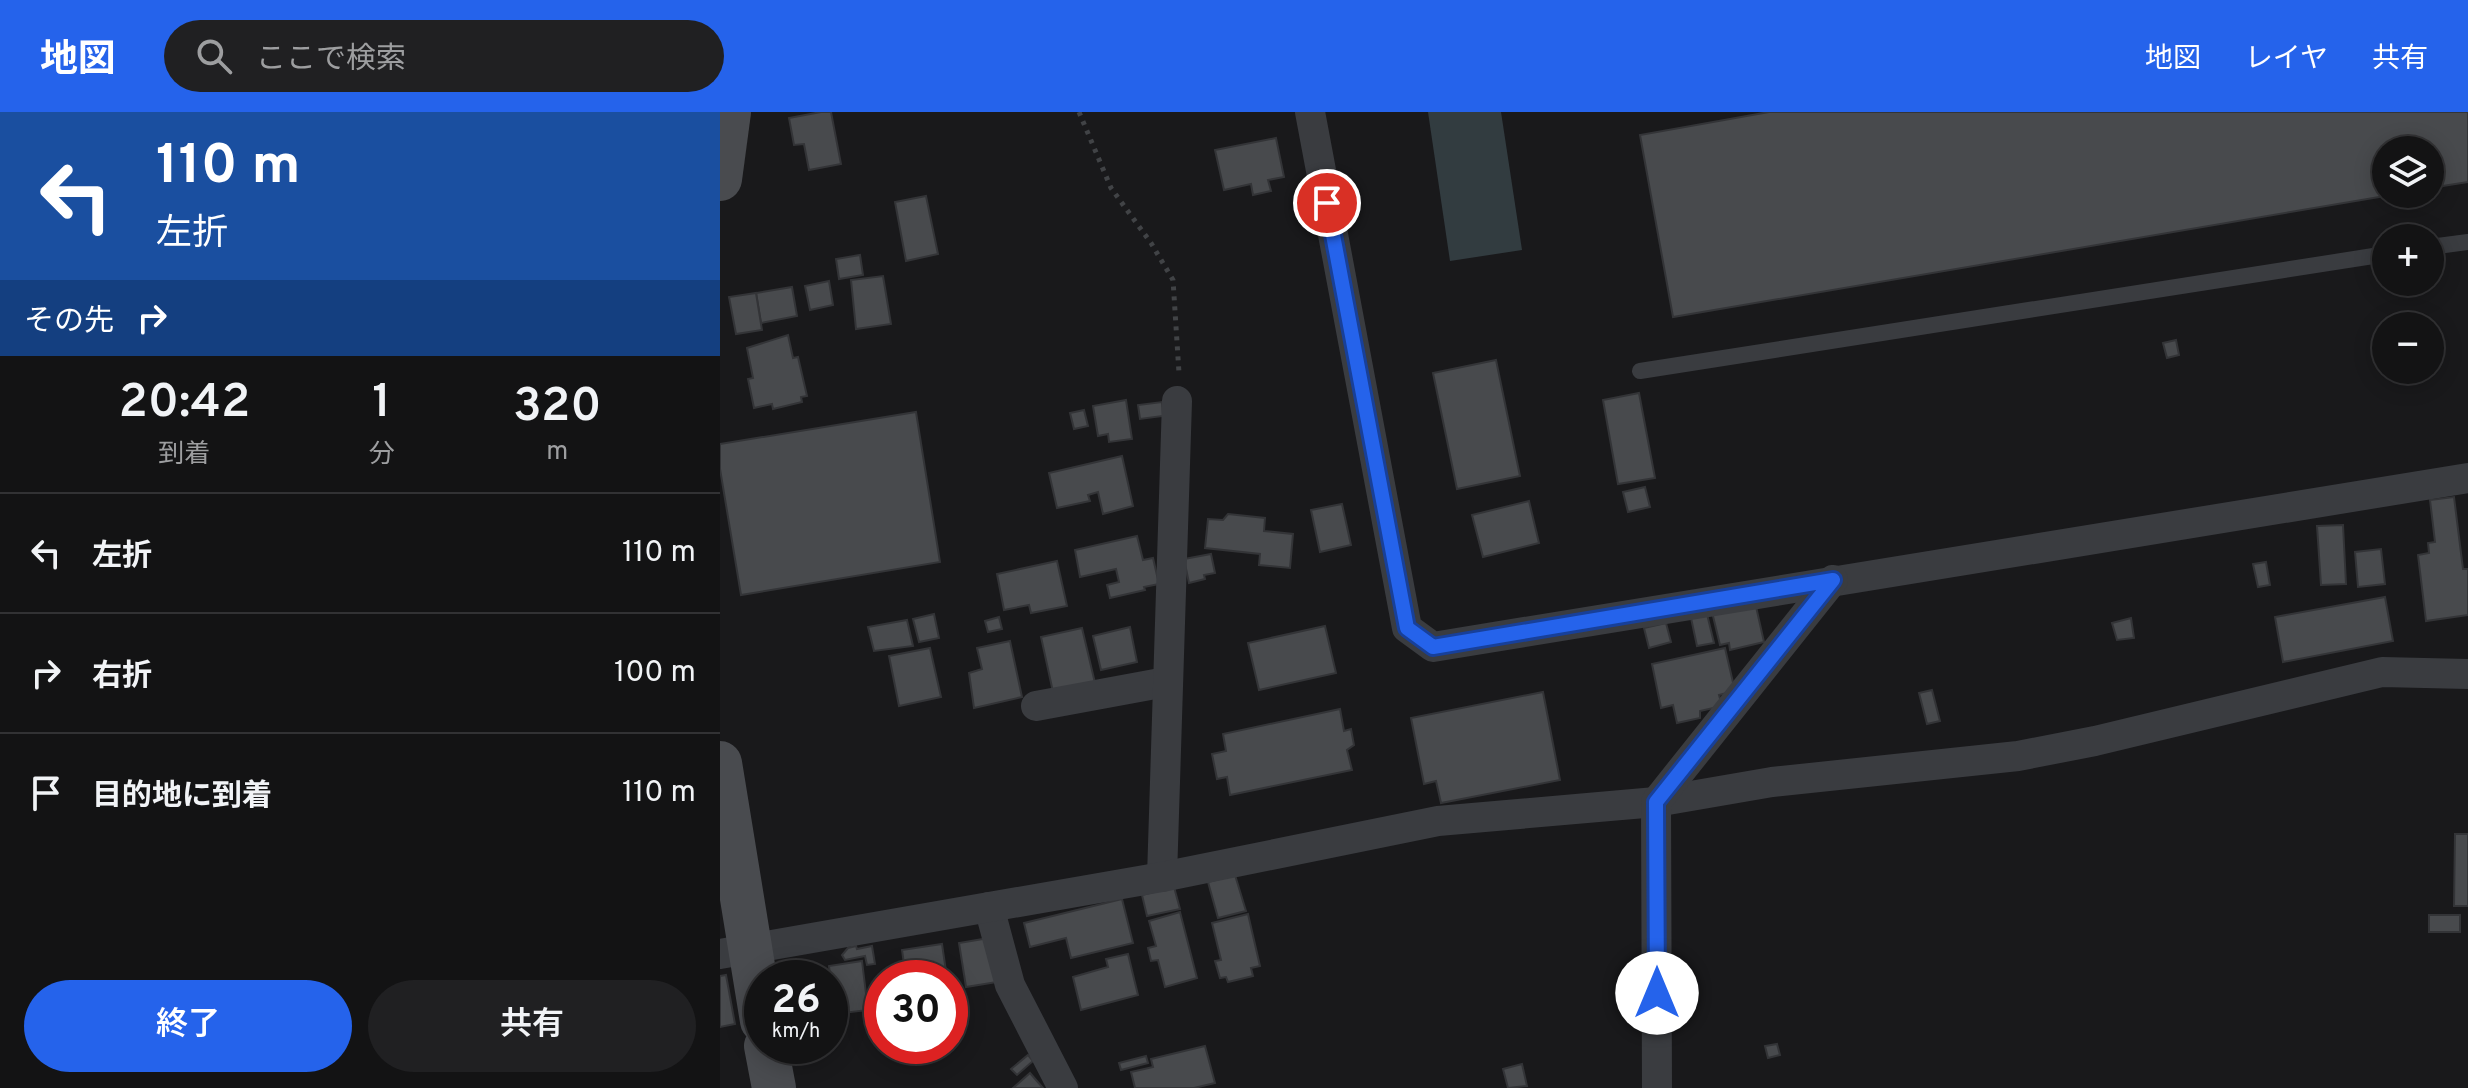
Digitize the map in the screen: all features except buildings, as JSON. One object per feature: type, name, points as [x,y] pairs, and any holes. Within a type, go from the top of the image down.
[{"type":"street","points":[[720,179],[729,112]]},
{"type":"street","points":[[1310,112],[1407,628],[1433,647],[2468,478]]},
{"type":"street","points":[[1162,877],[1177,401]]},
{"type":"street","points":[[1657,1088],[1656,802],[1833,580]]},
{"type":"street","points":[[735,951],[1162,877],[1438,821],[1656,802],[1772,782],[2018,756],[2095,741],[2382,672],[2468,674]]},
{"type":"street","points":[[1036,706],[1166,682]]},
{"type":"street","points":[[720,763],[735,951],[744,974]]},
{"type":"street","points":[[989,907],[1010,985],[1063,1088]]},
{"type":"street","points":[[769,1064],[774,1088]]},
{"type":"lane","points":[[2444,245],[2468,242]]},
{"type":"lane","points":[[1640,371],[2372,256]]},
{"type":"path","points":[[1079,112],[1111,188],[1151,243],[1173,280],[1179,363],[1177,401]]},
{"type":"shaded area","points":[[1428,112],[1501,112],[1522,250],[1450,261]]},
{"type":"route","points":[[1327,203],[1407,628],[1433,647],[1833,580],[1656,802],[1657,993]]}]
